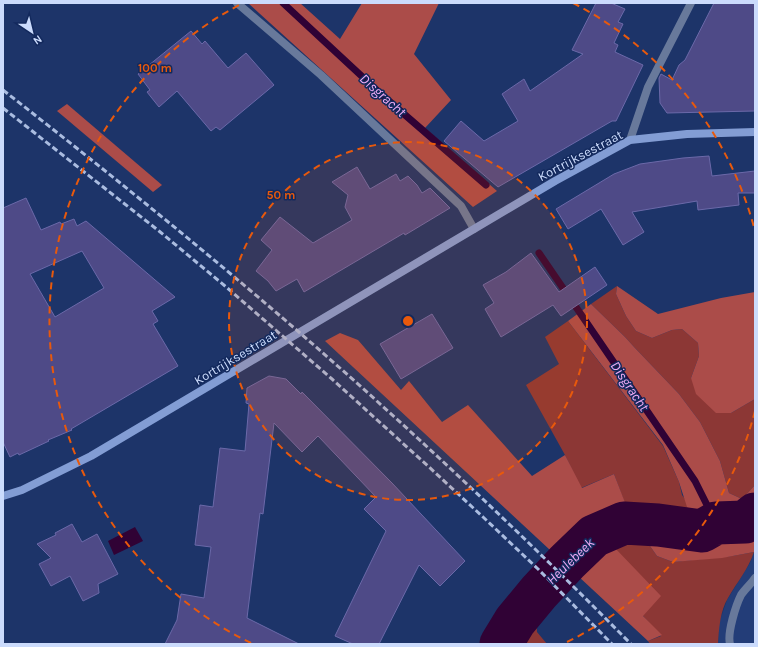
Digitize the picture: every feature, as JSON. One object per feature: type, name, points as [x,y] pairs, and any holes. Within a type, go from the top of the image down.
[{"type":"street","points":[[237,3],[321,75],[461,206],[474,229]]},
{"type":"street","points":[[630,140],[648,87],[691,3]]},
{"type":"street","name":"Kortrijksestraat","points":[[3,496],[22,490],[91,456],[555,181],[630,140],[687,134],[755,132]]},
{"type":"street","points":[[730,644],[729,640],[731,626],[739,600],[741,595],[755,578]]},
{"type":"shaded area","points":[[248,3],[300,3],[340,39],[362,3],[439,3],[414,54],[451,100],[425,128],[497,191],[473,207]]},
{"type":"shaded area","points":[[67,104],[162,185],[153,192],[57,111]]},
{"type":"shaded area","points":[[617,286],[616,294],[626,316],[636,331],[652,338],[672,330],[682,329],[698,343],[699,356],[691,378],[731,413],[755,399],[755,485],[742,499],[729,493],[720,461],[700,422],[679,394],[625,337],[591,304]]},
{"type":"shaded area","points":[[617,286],[658,314],[721,298],[755,292],[755,399],[731,413],[716,413],[696,394],[691,378],[699,356],[698,343],[682,329],[672,330],[652,338],[636,331],[626,316],[616,294]]},
{"type":"shaded area","points":[[591,304],[625,337],[679,394],[700,422],[720,461],[729,493],[742,499],[755,485],[755,505],[734,517],[703,521],[687,507],[679,482],[663,445],[568,321]]},
{"type":"shaded area","points":[[568,321],[663,446],[679,482],[682,495],[703,521],[667,519],[628,512],[614,474],[581,488],[565,455],[526,385],[559,364],[545,337]]},
{"type":"shaded area","points":[[340,333],[358,340],[401,390],[409,381],[442,422],[468,405],[532,476],[565,455],[582,488],[614,474],[636,531],[615,536],[614,547],[661,596],[643,616],[662,635],[648,641],[325,341]]},
{"type":"shaded area","points":[[755,522],[754,552],[722,558],[673,562],[657,556],[650,546],[655,537],[693,542],[726,535],[747,527]]},
{"type":"shaded area","points":[[135,527],[143,541],[114,555],[108,541]]},
{"type":"shaded area","points":[[636,531],[655,537],[650,546],[657,556],[673,562],[732,556],[754,552],[746,570],[725,603],[720,620],[718,644],[650,644],[648,641],[661,636],[643,616],[614,547],[615,536]]},
{"type":"shaded area","points":[[755,551],[755,644],[718,644],[719,623],[727,600],[750,563]]},
{"type":"shaded area","points":[[536,614],[537,632],[547,644],[515,644]]},
{"type":"building","points":[[596,3],[611,3],[625,9],[618,22],[623,24],[614,43],[618,45],[615,52],[643,65],[616,121],[612,121],[498,187],[444,141],[461,121],[484,141],[518,121],[502,94],[524,79],[530,91],[583,54],[572,50]]},
{"type":"building","points":[[714,3],[755,3],[755,111],[667,113],[660,103],[659,78],[661,74],[672,80],[679,65],[685,60]]},
{"type":"building","points":[[191,31],[202,44],[205,41],[228,68],[246,53],[274,85],[220,130],[216,127],[211,131],[177,91],[159,107],[147,92],[150,90],[138,74]]},
{"type":"building","points":[[709,156],[712,176],[755,171],[755,193],[738,193],[739,205],[698,210],[697,201],[632,212],[644,232],[623,245],[601,209],[568,229],[556,209],[614,174],[640,164]]},
{"type":"building","points":[[357,167],[370,189],[396,174],[400,181],[408,176],[417,185],[422,193],[430,188],[450,208],[405,235],[404,233],[304,292],[297,279],[276,291],[268,281],[256,271],[272,250],[261,240],[280,217],[313,243],[352,220],[345,207],[348,195],[332,182]]},
{"type":"building","points":[[26,198],[41,230],[60,222],[61,224],[74,219],[77,226],[86,221],[175,297],[152,311],[158,321],[153,324],[178,366],[71,429],[72,430],[19,455],[18,453],[10,457],[3,442],[3,208]],"holes":[[[82,251],[104,288],[55,317],[30,274]]]},
{"type":"building","points":[[531,253],[559,292],[595,267],[607,285],[561,316],[553,305],[501,337],[485,309],[494,303],[483,285],[506,272]]},
{"type":"building","points":[[432,314],[453,348],[401,379],[380,344]]},
{"type":"building","points":[[269,376],[286,379],[301,394],[302,392],[392,483],[465,561],[440,586],[419,565],[379,644],[353,644],[335,636],[386,531],[364,509],[376,497],[318,436],[302,452],[274,423],[263,514],[260,513],[247,618],[299,644],[165,644],[177,620],[181,594],[204,598],[211,547],[195,545],[200,505],[213,507],[220,448],[245,451],[249,404],[246,403],[247,388]]},
{"type":"building","points":[[72,524],[82,542],[97,534],[118,574],[98,584],[99,593],[83,601],[70,576],[51,586],[39,564],[51,558],[37,544],[56,535],[55,533]]},
{"type":"waterway","name":"Disgracht","points":[[283,3],[382,95],[486,185]]},
{"type":"waterway","name":"Disgracht","points":[[539,253],[695,481],[716,523]]},
{"type":"waterway","name":"Heulebeek","points":[[501,644],[515,621],[539,592],[594,536],[624,523],[658,525],[702,531],[716,523],[745,522],[755,514]]},
{"type":"railway","points":[[3,90],[116,179],[343,370],[468,485],[631,644]]},
{"type":"railway","points":[[3,108],[159,231],[332,379],[538,569],[612,644]]}]
